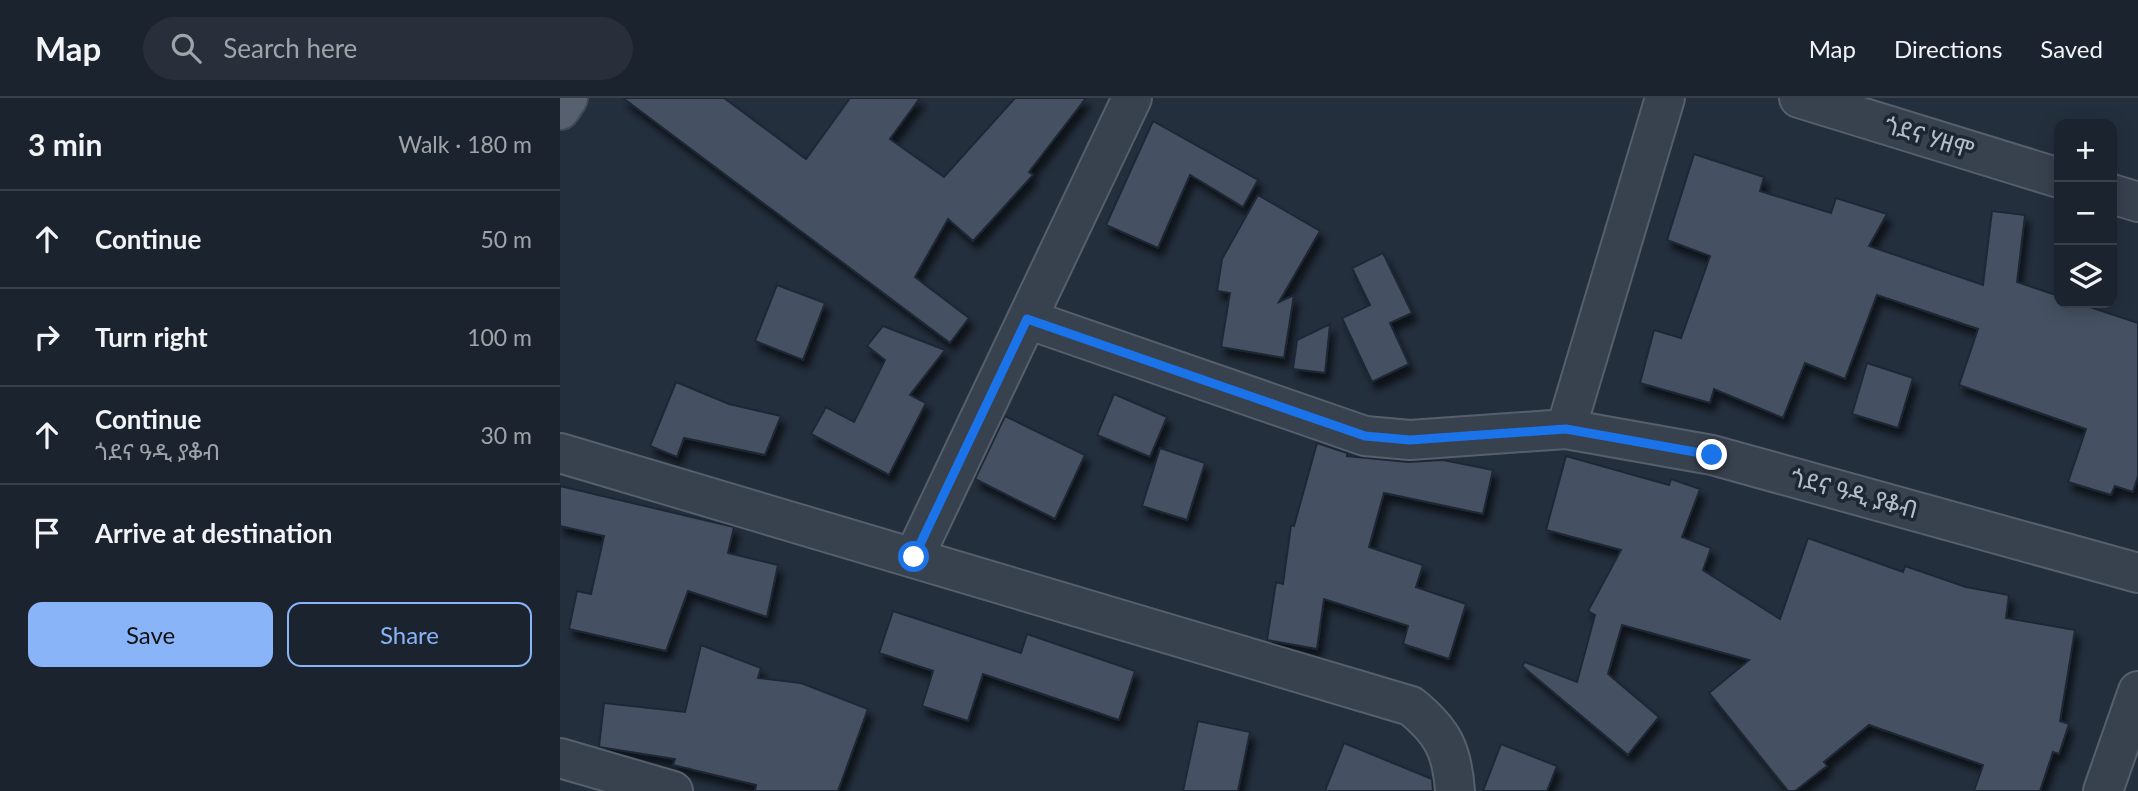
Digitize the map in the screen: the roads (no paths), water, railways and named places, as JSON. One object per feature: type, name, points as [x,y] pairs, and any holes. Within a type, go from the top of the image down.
[{"type":"main road","points":[[560,110],[568,98]]},
{"type":"street","points":[[914,557],[1132,98]]},
{"type":"street","points":[[1566,429],[1665,98]]},
{"type":"street","name":"ጎደና ሃዘሞ","points":[[1799,98],[2054,175]]},
{"type":"street","points":[[2117,196],[2138,202]]},
{"type":"street","name":"ጎደና ዓዲ ያቆብ","points":[[1027,319],[1365,436],[1410,440],[1566,429],[1712,455],[2138,573]]},
{"type":"street","points":[[560,453],[1411,706],[1432,724],[1446,743],[1453,767],[1455,791]]},
{"type":"street","points":[[2104,791],[2138,691]]},
{"type":"street","points":[[560,758],[673,791]]}]
